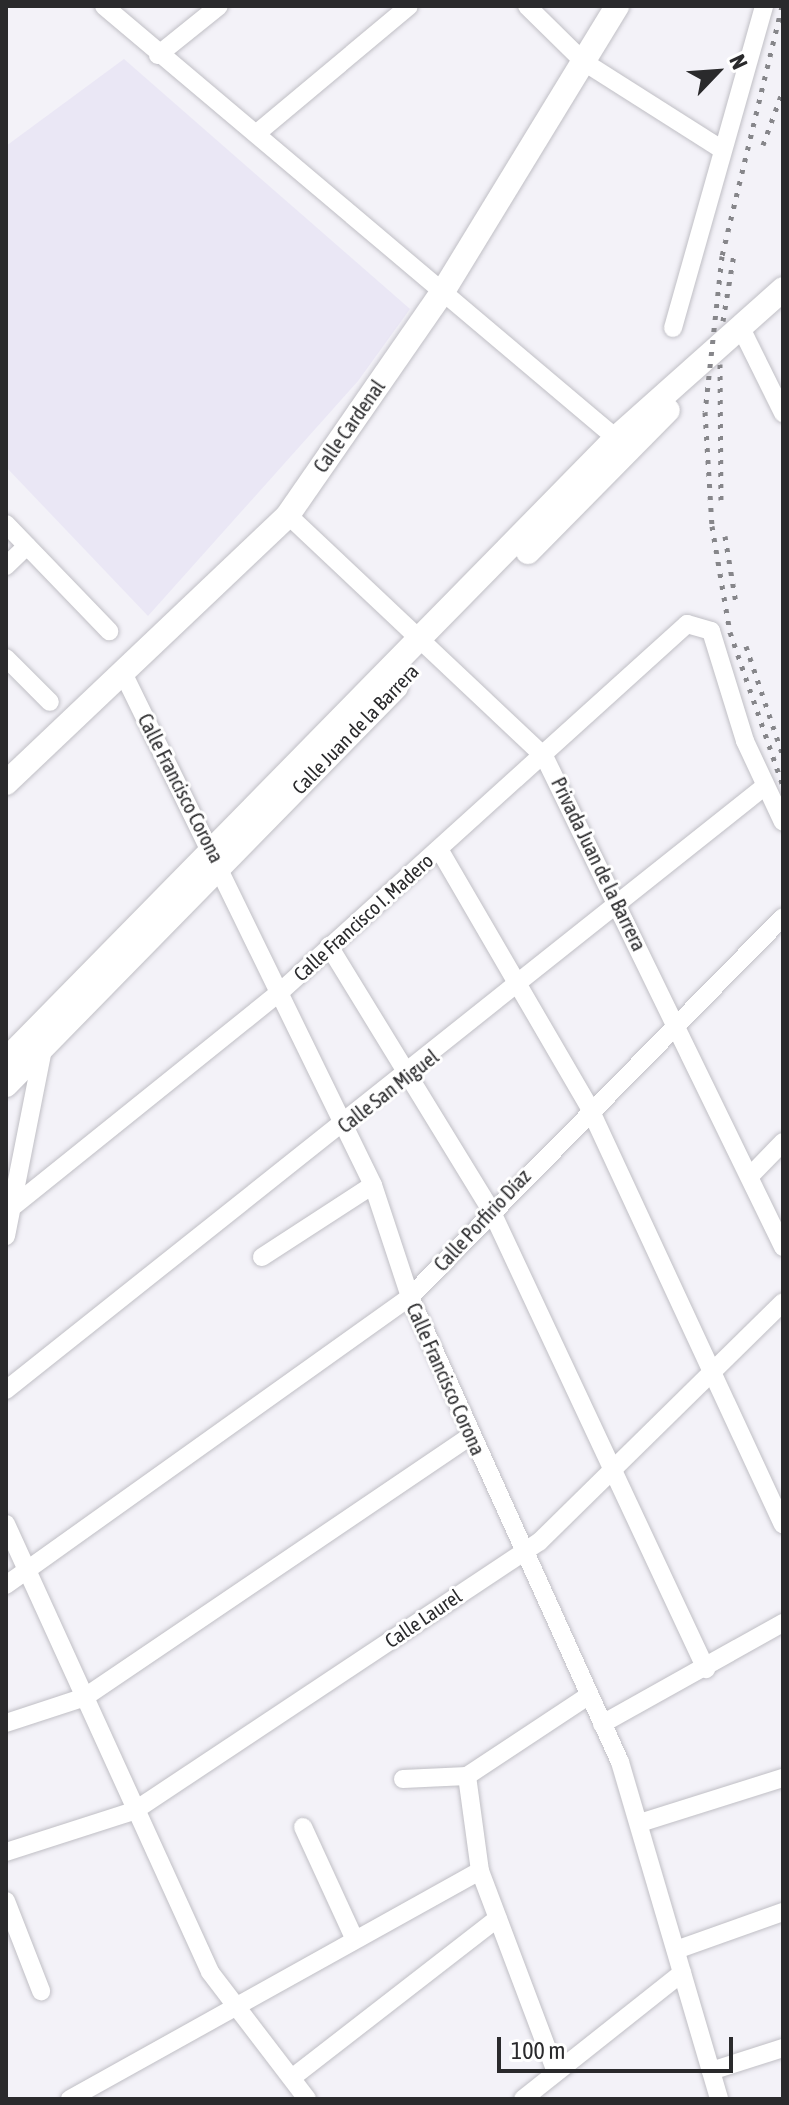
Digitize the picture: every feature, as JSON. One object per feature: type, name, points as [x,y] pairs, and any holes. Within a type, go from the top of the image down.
[{"type":"main road","name":"Calle Cardenal","points":[[6,783],[125,677],[288,515],[442,293],[617,6]]},
{"type":"main road","name":"Calle Juan de la Barrera","points":[[428,642],[616,438],[742,330],[783,289]]},
{"type":"main road","name":"Calle Juan de la Barrera","points":[[6,1085],[40,1038],[428,642],[688,389],[697,369]]},
{"type":"main road","name":"Calle Juan de la Barrera","points":[[6,1060],[40,1038]]},
{"type":"street","points":[[104,6],[158,55],[616,438]]},
{"type":"street","points":[[158,55],[219,6]]},
{"type":"street","points":[[256,134],[409,6]]},
{"type":"street","points":[[527,6],[584,62],[721,149]]},
{"type":"street","points":[[673,328],[721,149],[736,122],[764,6]]},
{"type":"street","points":[[742,330],[783,413]]},
{"type":"street","name":"Privada Juan de la Barrera","points":[[288,515],[428,642],[544,756],[753,1173],[783,1247]]},
{"type":"street","points":[[6,524],[109,631]]},
{"type":"street","points":[[6,566],[27,546]]},
{"type":"street","name":"Calle Francisco I. Madero","points":[[15,1205],[279,993],[687,624],[702,623],[765,786]]},
{"type":"street","points":[[6,658],[50,702]]},
{"type":"street","name":"Calle Francisco Corona","points":[[125,677],[373,1185],[410,1297],[520,1553],[602,1724],[640,1823],[716,2098]]},
{"type":"street","points":[[765,786],[783,822]]},
{"type":"street","name":"Calle San Miguel","points":[[6,1390],[518,988],[616,902],[765,786]]},
{"type":"street","points":[[439,849],[589,1107],[783,1524]]},
{"type":"street","name":"Calle Porfirio Díaz","points":[[6,1585],[410,1297],[589,1107],[678,1025],[783,917]]},
{"type":"street","points":[[329,946],[491,1210],[614,1464],[706,1669]]},
{"type":"street","points":[[6,1236],[15,1205],[40,1038]]},
{"type":"street","points":[[753,1173],[783,1142]]},
{"type":"street","points":[[262,1257],[373,1185]]},
{"type":"street","name":"Calle Laurel","points":[[6,1852],[134,1811],[520,1553],[560,1523],[614,1464],[714,1375],[783,1302]]},
{"type":"street","points":[[6,1723],[85,1697],[471,1436]]},
{"type":"street","points":[[6,1524],[30,1569],[134,1811],[230,2004],[293,2077],[307,2099]]},
{"type":"street","points":[[602,1724],[706,1669],[783,1623]]},
{"type":"street","points":[[403,1779],[467,1776],[588,1696]]},
{"type":"street","points":[[467,1776],[480,1871],[556,2072]]},
{"type":"street","points":[[640,1823],[783,1778]]},
{"type":"street","points":[[303,1827],[354,1938]]},
{"type":"street","points":[[70,2099],[230,2004],[480,1871]]},
{"type":"street","points":[[6,1901],[41,1991]]},
{"type":"street","points":[[676,1950],[783,1912]]},
{"type":"street","points":[[293,2077],[498,1918]]},
{"type":"street","points":[[523,2099],[682,1973]]},
{"type":"street","points":[[711,2071],[783,2048]]},
{"type":"shaded area","points":[[124,59],[410,309],[358,381],[148,616],[6,467],[6,146]]},
{"type":"railway","points":[[782,6],[722,256],[705,412],[712,526],[730,632],[783,786]]},
{"type":"railway","points":[[763,145],[783,90]]},
{"type":"railway","points":[[723,321],[734,254]]},
{"type":"railway","points":[[720,364],[721,500]]},
{"type":"railway","points":[[725,536],[736,603]]},
{"type":"railway","points":[[746,646],[783,756]]}]
